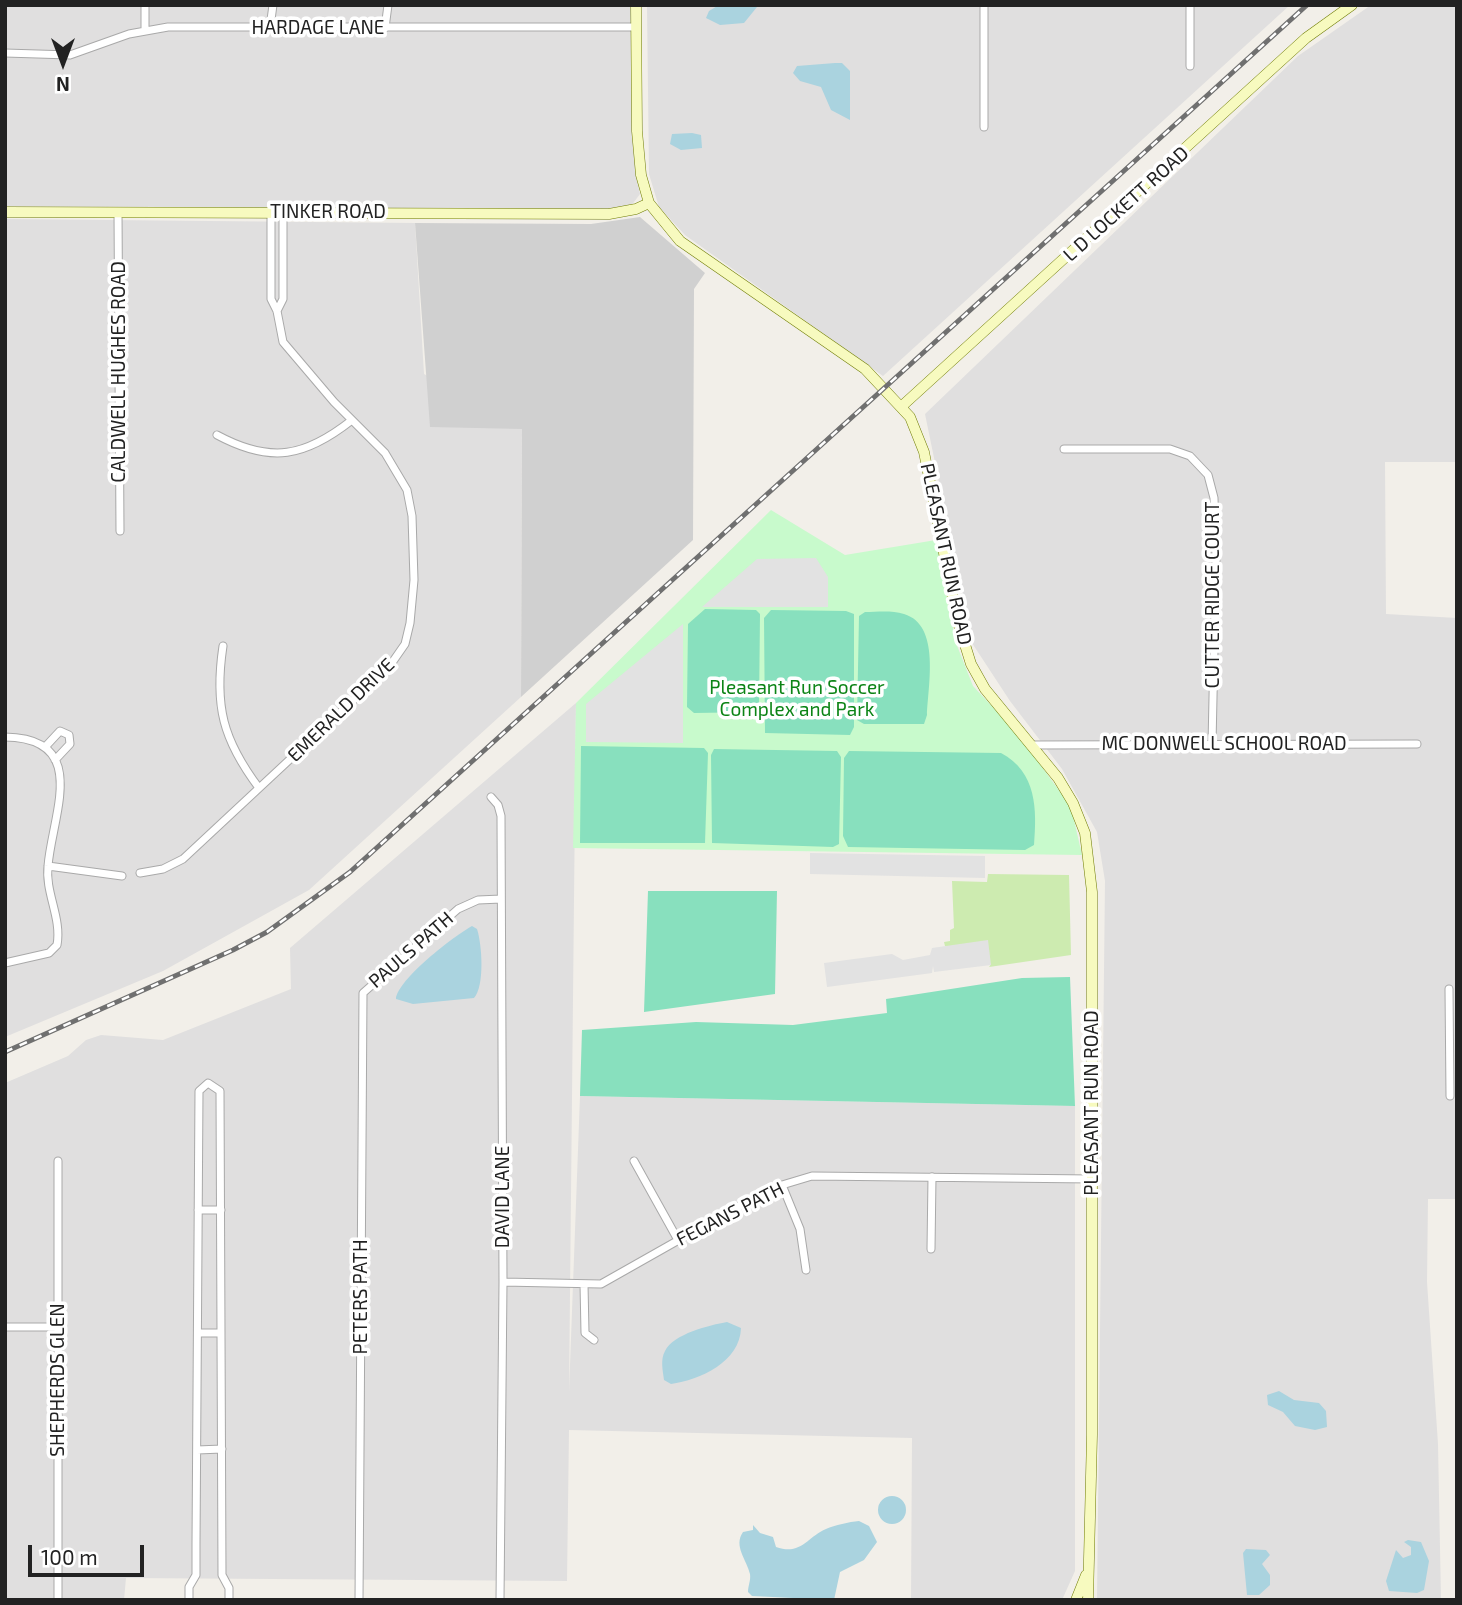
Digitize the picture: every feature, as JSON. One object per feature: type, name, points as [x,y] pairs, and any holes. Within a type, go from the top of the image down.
[{"type":"main road","name":"PLEASANT RUN ROAD","points":[[636,5],[637,131],[641,175],[649,203],[680,241],[865,369],[902,406],[918,434],[924,452],[957,620],[971,664],[985,689],[1058,778],[1073,803],[1085,834],[1091,866],[1093,1435],[1086,1574],[1088,1600]]},
{"type":"main road","name":"L D LOCKETT ROAD","points":[[902,406],[1306,38],[1352,5]]},
{"type":"main road","name":"TINKER ROAD","points":[[5,212],[609,214],[636,209],[649,203]]},
{"type":"main road","name":"PLEASANT RUN ROAD","points":[[1076,1600],[1086,1574]]},
{"type":"street","points":[[145,5],[145,29]]},
{"type":"street","points":[[271,27],[273,5]]},
{"type":"street","points":[[385,28],[388,5]]},
{"type":"street","points":[[984,5],[984,127]]},
{"type":"street","points":[[1190,5],[1190,66]]},
{"type":"street","name":"HARDAGE LANE","points":[[5,53],[70,55],[145,29],[636,27]]},
{"type":"street","name":"CALDWELL HUGHES ROAD","points":[[118,212],[120,531]]},
{"type":"street","name":"EMERALD DRIVE","points":[[141,873],[163,869],[183,859],[389,667],[405,644],[410,623],[412,516],[407,490],[385,453],[283,342],[277,311],[271,299],[271,212]]},
{"type":"street","name":"EMERALD DRIVE","points":[[277,311],[283,299],[283,212]]},
{"type":"street","points":[[217,435],[256,452],[303,451],[325,441],[352,419]]},
{"type":"street","name":"CUTTER RIDGE COURT","points":[[1064,449],[1170,449],[1191,456],[1208,475],[1214,498],[1216,558],[1212,744]]},
{"type":"street","points":[[223,646],[220,665],[223,721],[236,757],[259,788]]},
{"type":"street","points":[[46,746],[56,733],[65,732],[69,735],[71,744],[55,760]]},
{"type":"street","points":[[5,737],[20,737],[46,746],[55,760],[62,785],[48,866],[57,923],[57,945],[48,953],[5,963]]},
{"type":"street","name":"MC DONWELL SCHOOL ROAD","points":[[1031,745],[1417,744]]},
{"type":"street","name":"DAVID LANE","points":[[491,797],[498,805],[501,816],[503,1282],[500,1600]]},
{"type":"street","points":[[48,866],[122,876]]},
{"type":"street","name":"PAULS PATH","points":[[363,993],[458,909],[478,900],[500,899]]},
{"type":"street","points":[[1449,989],[1453,1065],[1450,1096]]},
{"type":"street","name":"PETERS PATH","points":[[359,1600],[363,993]]},
{"type":"street","points":[[189,1600],[189,1587],[196,1575],[199,1091],[208,1083],[220,1091],[222,1575],[229,1588],[229,1600]]},
{"type":"street","name":"SHEPHERDS GLEN","points":[[58,1161],[58,1600]]},
{"type":"street","points":[[634,1161],[678,1240]]},
{"type":"street","name":"FEGANS PATH","points":[[503,1282],[601,1284],[782,1185],[812,1176],[1092,1179]]},
{"type":"street","points":[[931,1249],[932,1177]]},
{"type":"street","points":[[782,1185],[800,1229],[806,1270]]},
{"type":"street","points":[[198,1210],[221,1210]]},
{"type":"street","points":[[584,1284],[585,1333],[594,1340]]},
{"type":"street","points":[[5,1327],[58,1327]]},
{"type":"street","points":[[198,1333],[221,1333]]},
{"type":"street","points":[[197,1450],[222,1450]]},
{"type":"shaded area","points":[[5,5],[634,5],[636,176],[640,194],[631,206],[621,210],[5,206]]},
{"type":"shaded area","points":[[647,5],[1290,5],[883,376],[685,235],[659,207],[649,174]]},
{"type":"shaded area","points":[[1371,5],[1457,5],[1457,462],[1385,462],[1386,614],[1457,618],[1457,1199],[1428,1199],[1427,1282],[1438,1444],[1441,1600],[1097,1600],[1105,881],[1097,832],[1062,769],[1010,701],[972,643],[925,414],[1298,56]]},
{"type":"shaded area","points":[[640,217],[705,273],[694,289],[693,540],[521,697],[522,429],[430,427],[415,223],[591,224]]},
{"type":"shaded area","points":[[5,219],[415,223],[424,374],[522,429],[521,697],[309,890],[163,971],[5,1037]]},
{"type":"shaded area","points":[[816,558],[828,577],[828,607],[702,607],[757,559]]},
{"type":"shaded area","points":[[683,624],[683,743],[586,742],[586,704]]},
{"type":"shaded area","points":[[576,703],[569,1392],[580,1096],[1075,1106],[1075,1571],[1062,1600],[911,1600],[912,1438],[569,1430],[567,1581],[126,1578],[124,1600],[5,1600],[5,1083],[68,1056],[86,1040],[101,1035],[163,1040],[291,989],[290,948]]},
{"type":"shaded area","points":[[810,853],[985,856],[985,878],[810,874]]},
{"type":"shaded area","points":[[988,940],[991,965],[934,972],[933,966],[932,973],[827,987],[824,963],[892,954],[903,960],[930,955],[932,948]]},
{"type":"green space","name":"Pleasant Run Soccer Complex and Park","points":[[771,510],[845,555],[936,540],[956,643],[973,686],[1018,734],[1071,807],[1082,855],[573,848],[576,703]]},
{"type":"green space","points":[[705,609],[756,610],[760,614],[759,707],[756,712],[694,713],[687,707],[688,624]]},
{"type":"green space","points":[[771,610],[846,611],[854,614],[854,727],[850,735],[765,733],[764,618]]},
{"type":"green space","points":[[865,612],[904,614],[916,620],[923,630],[930,658],[927,715],[924,724],[864,724],[857,720],[859,616]]},
{"type":"green space","points":[[581,746],[704,748],[708,753],[705,843],[580,843]]},
{"type":"green space","points":[[714,749],[837,751],[841,757],[839,844],[833,847],[712,843],[711,755]]},
{"type":"green space","points":[[849,751],[1001,753],[1022,770],[1028,781],[1034,806],[1034,845],[1025,850],[848,847],[843,836],[844,758]]},
{"type":"green space","points":[[988,874],[1069,875],[1071,955],[989,967],[991,964],[945,946],[944,942],[950,941],[950,930],[954,928],[952,881],[987,882]]},
{"type":"green space","points":[[648,891],[777,891],[775,994],[644,1012]]},
{"type":"green space","points":[[1070,977],[1075,1106],[580,1096],[582,1030],[696,1022],[793,1025],[887,1013],[886,999],[1022,978]]},
{"type":"water","points":[[719,5],[757,7],[744,23],[720,25],[706,18],[709,11]]},
{"type":"water","points":[[842,63],[850,71],[850,120],[831,110],[821,87],[800,81],[793,73],[797,66]]},
{"type":"water","points":[[672,134],[701,135],[702,148],[681,150],[670,144]]},
{"type":"water","points":[[472,926],[477,929],[479,936],[482,965],[480,984],[474,998],[413,1004],[396,999],[416,970]]},
{"type":"water","points":[[727,1322],[741,1328],[734,1351],[726,1360],[706,1373],[682,1382],[671,1384],[664,1380],[663,1358],[669,1345],[693,1331]]},
{"type":"water","points":[[1279,1391],[1294,1400],[1319,1403],[1326,1411],[1327,1427],[1315,1430],[1295,1426],[1283,1412],[1268,1405],[1267,1395]]},
{"type":"water","points":[[892,1496],[902,1500],[906,1510],[902,1520],[892,1524],[882,1520],[878,1510],[882,1500]]},
{"type":"water","points":[[859,1521],[869,1526],[877,1542],[864,1560],[840,1572],[834,1600],[752,1596],[748,1592],[750,1574],[739,1542],[743,1532],[753,1530],[753,1525],[760,1533],[773,1537],[776,1547],[792,1549],[826,1529]]},
{"type":"water","points":[[1404,1542],[1421,1542],[1429,1561],[1424,1590],[1417,1593],[1389,1591],[1386,1581],[1396,1550],[1403,1558],[1411,1555],[1411,1547]]},
{"type":"water","points":[[1246,1549],[1266,1550],[1270,1555],[1262,1564],[1270,1575],[1270,1585],[1259,1595],[1247,1595],[1243,1553]]},
{"type":"railway","points":[[5,1052],[233,950],[267,932],[350,872],[1307,5]]}]
